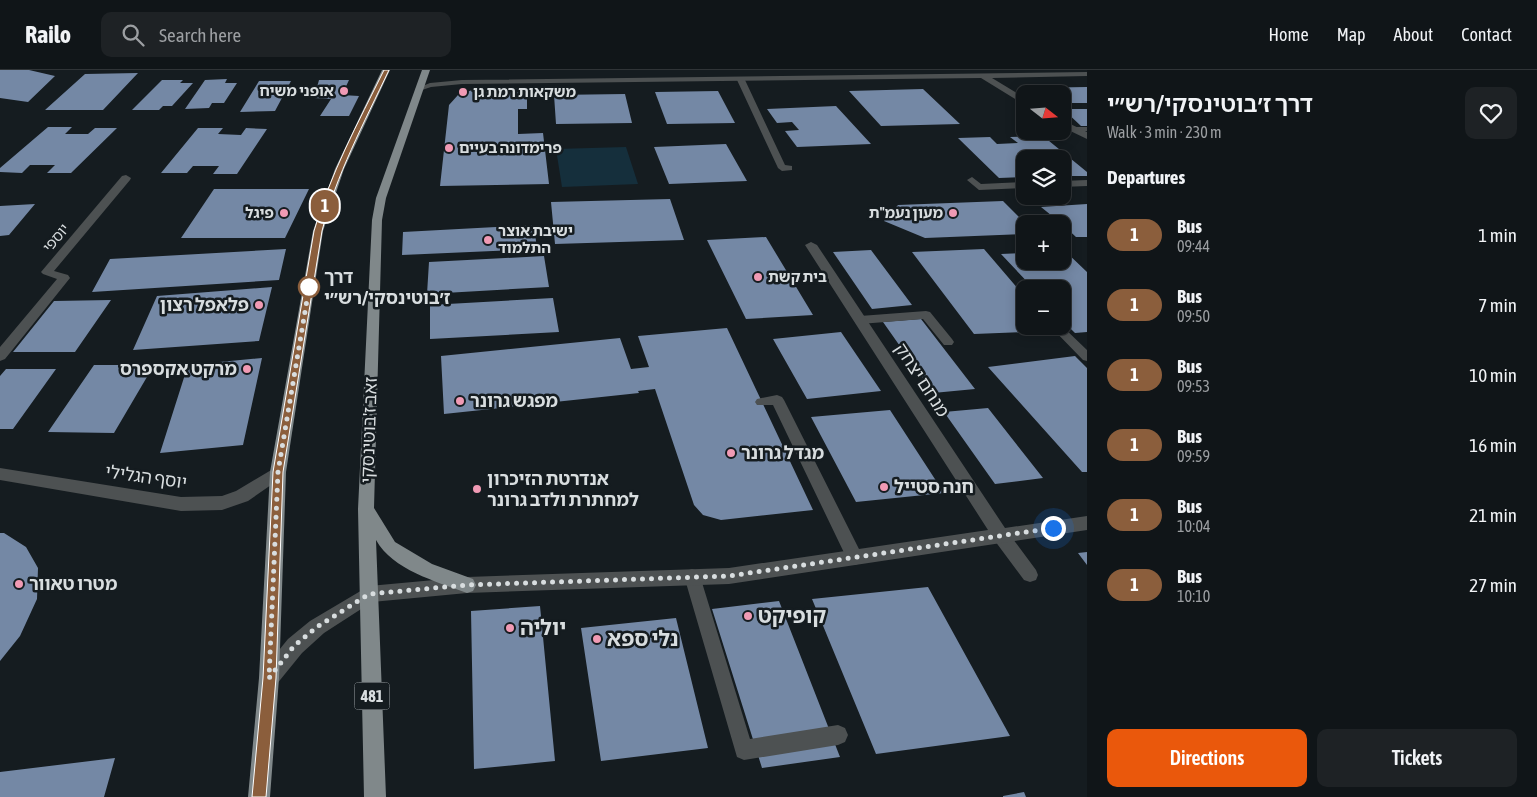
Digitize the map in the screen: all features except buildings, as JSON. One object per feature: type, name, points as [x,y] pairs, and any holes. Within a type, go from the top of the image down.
[{"type":"main road","points":[[259,797],[269,678],[278,472],[318,231],[325,203],[335,177],[386,70]]},
{"type":"main road","name":"זאב ז'בוטינסקי","points":[[375,797],[366,509],[377,220],[381,198],[426,70]]},
{"type":"main road","points":[[366,509],[389,547],[426,570],[467,585]]},
{"type":"street","points":[[736,70],[741,80]]},
{"type":"street","points":[[419,89],[430,85],[462,82],[741,80],[1087,74]]},
{"type":"street","points":[[982,75],[1016,96]]},
{"type":"street","points":[[1071,127],[1087,136]]},
{"type":"street","name":"יוספי","points":[[0,356],[64,278],[47,272],[126,178]]},
{"type":"street","name":"מנחם יצחק","points":[[811,245],[1002,536]]},
{"type":"street","name":"יוסף הגלילי","points":[[0,474],[181,504],[222,503],[235,499],[278,472]]},
{"type":"street","points":[[269,678],[294,646],[310,633],[369,594],[467,585],[729,576],[1087,523]]},
{"type":"lane","points":[[741,80],[782,168],[789,168]]},
{"type":"lane","points":[[1075,129],[1087,129]]},
{"type":"lane","points":[[972,180],[979,187],[1016,185]]},
{"type":"lane","points":[[1071,184],[1087,183]]},
{"type":"lane","points":[[860,320],[926,314],[948,342]]},
{"type":"lane","points":[[1065,335],[1087,357]]},
{"type":"lane","points":[[762,402],[777,400],[855,558]]},
{"type":"lane","points":[[1002,536],[1030,575]]},
{"type":"lane","points":[[692,576],[744,750],[838,735]]},
{"type":"shaded area","points":[[626,147],[638,184],[562,187],[556,149]]},
{"type":"bus line","name":"1","points":[[259,797],[269,678],[278,472],[318,231],[325,203],[335,177],[386,70]]},
{"type":"place","name":"אופני משיח","points":[[344,91]]},
{"type":"place","name":"משקאות רמת גן","points":[[463,92]]},
{"type":"place","name":"פרימדונה בעיים","points":[[449,148]]},
{"type":"place","name":"פיגל","points":[[284,213]]},
{"type":"place","name":"מעון נעמ\"ת","points":[[953,213]]},
{"type":"place","name":"ישיבת אוצר התלמוד","points":[[488,240]]},
{"type":"place","name":"בית קשת","points":[[758,277]]},
{"type":"place","name":"דרך ז׳בוטינסקי/רש״י","points":[[309,287]]},
{"type":"place","name":"פלאפל רצון","points":[[259,305]]},
{"type":"place","name":"מרקט אקספרס","points":[[247,369]]},
{"type":"place","name":"מפגש גרונר","points":[[460,401]]},
{"type":"place","name":"מגדל גרונר","points":[[731,453]]},
{"type":"place","name":"חנה סטייל","points":[[884,487]]},
{"type":"place","name":"אנדרטת הזיכרון למחתרת ולדב גרונר","points":[[477,489]]},
{"type":"place","name":"מטרו טאוור","points":[[19,584]]},
{"type":"place","name":"קופיקט","points":[[748,616]]},
{"type":"place","name":"יוליה","points":[[510,628]]},
{"type":"place","name":"נלי ספא","points":[[597,639]]},
{"type":"route","points":[[309,287],[310,282],[278,472],[269,678],[294,646],[317,627],[369,594],[467,585],[729,576],[1053,528]]}]
